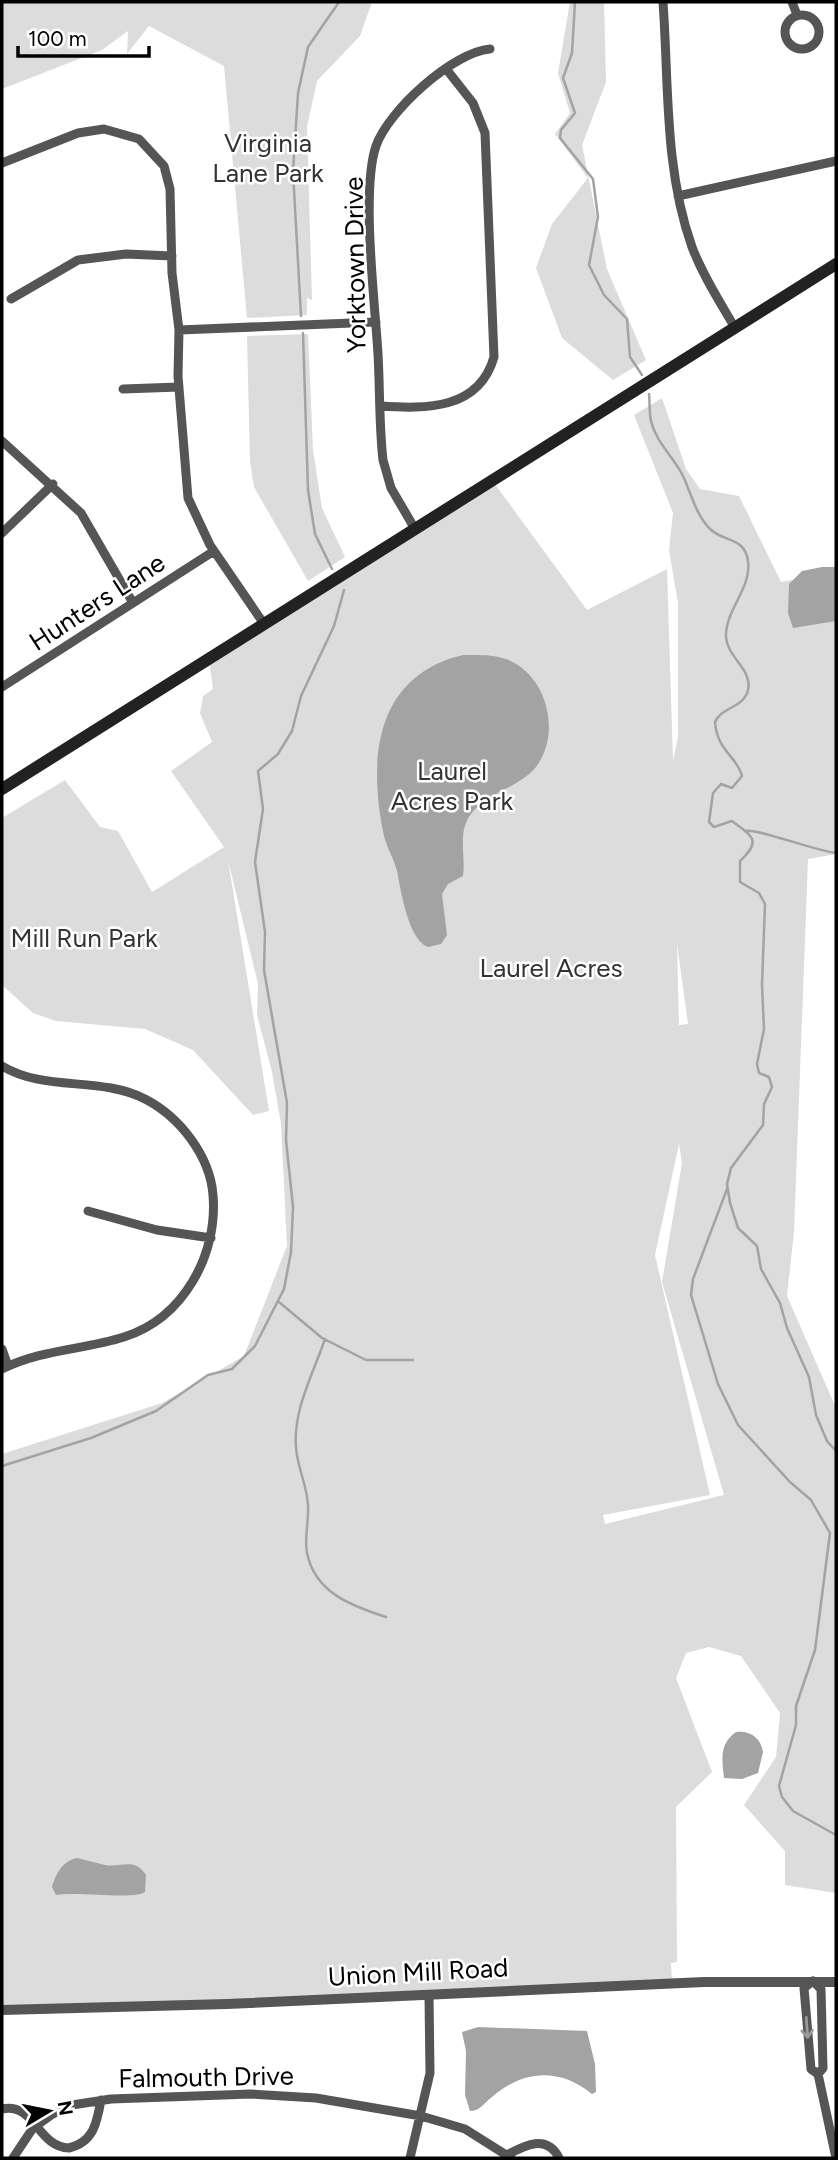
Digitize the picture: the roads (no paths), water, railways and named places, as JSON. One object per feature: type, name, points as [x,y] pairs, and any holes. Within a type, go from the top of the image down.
[{"type":"main road","points":[[2,789],[836,264]]},
{"type":"street","points":[[663,2],[671,154],[678,196],[700,266],[735,328]]},
{"type":"street","points":[[792,2],[797,15]]},
{"type":"street","name":"Yorktown Drive","points":[[415,529],[388,479],[382,449],[371,195],[376,147],[401,107],[447,70],[476,52],[490,50]]},
{"type":"street","points":[[380,407],[434,407],[456,401],[480,384],[494,357],[485,133],[473,103],[447,70]]},
{"type":"street","points":[[2,163],[91,130],[117,131],[139,139],[157,156],[168,177],[188,498],[214,551],[264,624]]},
{"type":"street","points":[[678,196],[836,161]]},
{"type":"street","points":[[11,299],[78,260],[126,254],[172,256]]},
{"type":"street","points":[[179,330],[376,322]]},
{"type":"street","points":[[123,389],[179,387]]},
{"type":"street","points":[[2,441],[53,484],[81,513],[133,603]]},
{"type":"street","points":[[2,533],[53,484]]},
{"type":"street","name":"Hunters Lane","points":[[2,687],[214,551]]},
{"type":"street","points":[[2,1066],[40,1080],[121,1089],[148,1100],[171,1117],[190,1139],[205,1164],[213,1190],[211,1238],[204,1263],[191,1285],[166,1312],[146,1328],[122,1338],[51,1351],[5,1368],[2,1349]]},
{"type":"street","points":[[88,1211],[157,1230],[211,1238]]},
{"type":"street","points":[[818,2074],[823,2068],[821,1989],[813,1981],[804,1988],[811,2069],[818,2074],[836,2158]]},
{"type":"street","name":"Union Mill Road","points":[[2,2010],[704,1982],[836,1982]]},
{"type":"street","points":[[410,2158],[430,2073],[429,1994]]},
{"type":"street","name":"Falmouth Drive","points":[[13,2158],[36,2125],[61,2109],[101,2100],[279,2095],[316,2098],[421,2116],[465,2129],[509,2157]]},
{"type":"street","points":[[2,2109],[17,2109],[29,2115],[54,2145],[77,2146],[94,2131],[101,2100]]},
{"type":"street","points":[[509,2157],[525,2146],[541,2143],[555,2150],[559,2158]]},
{"type":"waterway","points":[[301,316],[293,172],[298,93],[308,47],[339,2]]},
{"type":"waterway","points":[[575,2],[572,53],[563,78],[575,113],[561,130],[560,138],[593,179],[598,217],[589,265],[604,295],[627,319],[630,357],[642,375]]},
{"type":"waterway","points":[[303,333],[308,490],[315,534],[332,569]]},
{"type":"waterway","points":[[649,394],[653,429],[683,476],[701,517],[715,533],[743,548],[748,561],[746,580],[730,618],[726,637],[727,644],[747,676],[748,690],[742,700],[722,713],[715,722],[719,740],[742,776],[732,788],[721,784],[713,793],[709,822],[714,827],[732,821],[750,835],[752,840],[751,849],[740,861],[740,882],[759,893],[765,904],[762,985],[764,1029],[757,1064],[759,1073],[769,1077],[772,1087],[764,1104],[763,1125],[731,1168],[727,1184],[738,1228],[757,1246],[761,1269],[780,1303],[787,1328],[809,1377],[816,1415],[827,1441],[836,1451]]},
{"type":"waterway","points":[[2,1466],[91,1438],[156,1411],[208,1375],[232,1369],[255,1346],[284,1289],[291,1252],[293,1207],[286,1140],[287,1103],[264,970],[265,932],[255,862],[263,809],[258,771],[278,754],[292,731],[301,696],[334,626],[344,590]]},
{"type":"waterway","points":[[746,831],[836,853]]},
{"type":"waterway","points":[[727,1189],[693,1279],[691,1295],[718,1384],[738,1425],[790,1482],[811,1500],[830,1533],[815,1650],[796,1706],[796,1725],[779,1786],[782,1797],[793,1811],[836,1835]]},
{"type":"waterway","points":[[279,1302],[322,1338],[366,1360],[413,1360]]},
{"type":"waterway","points":[[325,1339],[305,1392],[296,1433],[297,1454],[308,1505],[307,1553],[311,1567],[327,1588],[360,1608],[386,1617]]},
{"type":"park label","name":"Virginia Lane Park","points":[[268,158]]},
{"type":"park label","name":"Laurel Acres Park","points":[[452,786]]},
{"type":"park label","name":"Mill Run Park","points":[[84,938]]},
{"type":"park label","name":"Laurel Acres","points":[[551,968]]}]
